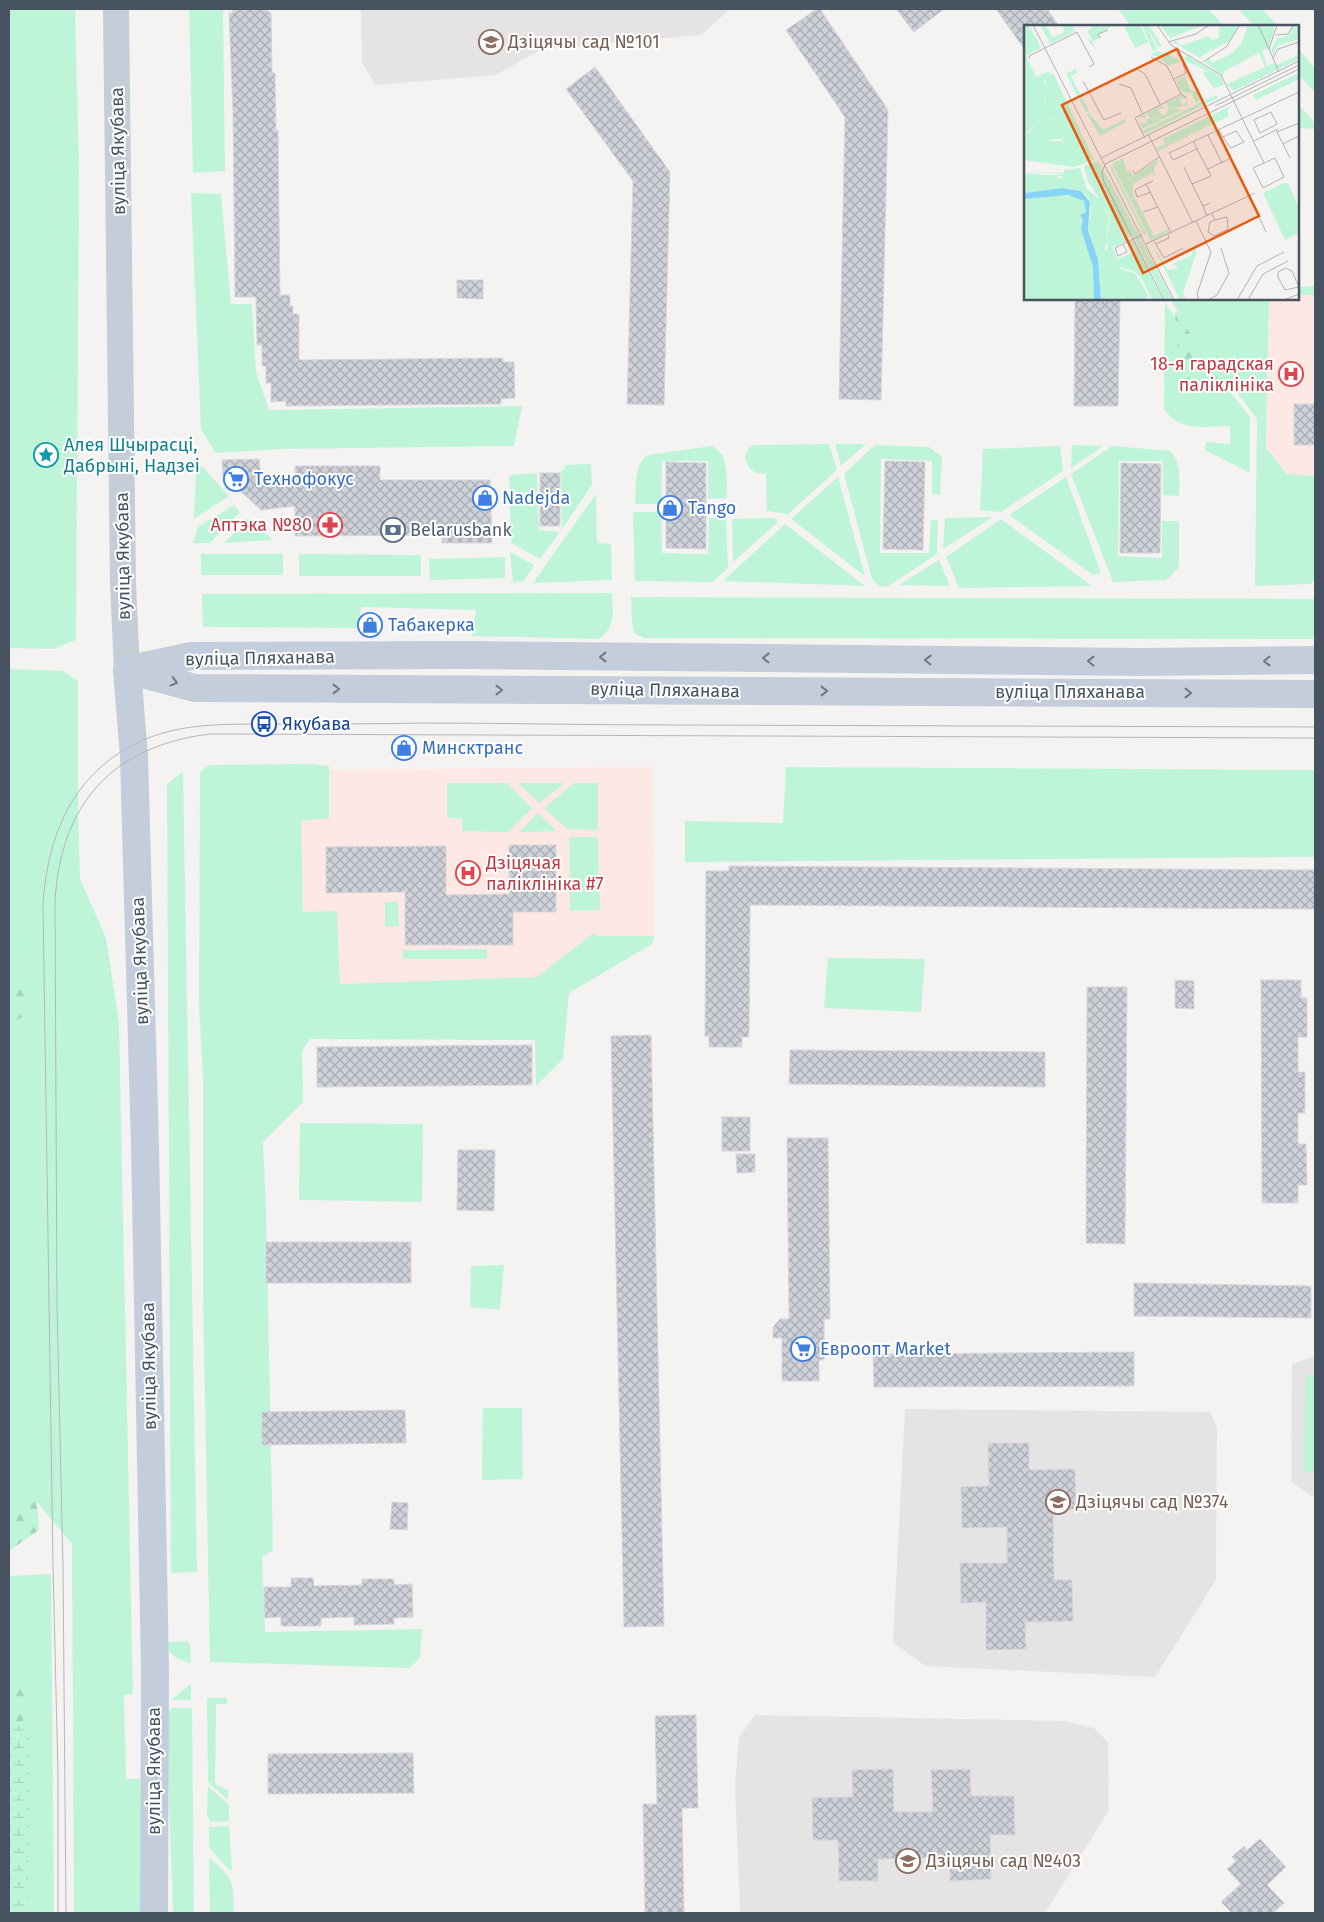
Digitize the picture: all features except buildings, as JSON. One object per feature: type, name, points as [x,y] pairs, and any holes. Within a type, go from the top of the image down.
[{"type":"main road","name":"вуліца Пляханава","points":[[127,670],[191,656],[623,656],[1139,662],[1315,660]]},
{"type":"main road","points":[[1139,662],[1140,693]]},
{"type":"main road","name":"вуліца Пляханава","points":[[127,670],[195,688],[1315,694]]},
{"type":"main road","name":"вуліца Якубава","points":[[127,670],[134,757],[145,1146],[155,1671],[154,1913]]},
{"type":"street","name":"вуліца Якубава","points":[[116,9],[123,584],[127,670]]},
{"type":"shaded area","name":"Дзіцячы сад №101","points":[[361,9],[730,9],[701,35],[542,49],[496,75],[375,85],[362,62]]},
{"type":"shaded area","name":"18-я гарадская паліклініка","points":[[1299,295],[1315,295],[1315,556],[1266,448],[1269,300],[1299,300]]},
{"type":"shaded area","name":"Дзіцячая паліклініка #7","points":[[652,767],[654,936],[596,936],[537,981],[335,986],[284,927],[284,821],[326,770]]},
{"type":"shaded area","points":[[1315,1356],[1315,1498],[1291,1482],[1292,1364]]},
{"type":"shaded area","name":"Дзіцячы сад №374","points":[[905,1409],[1210,1412],[1217,1427],[1216,1580],[1155,1677],[925,1666],[893,1642]]},
{"type":"shaded area","name":"Дзіцячы сад №403","points":[[755,1715],[1065,1721],[1094,1728],[1108,1742],[1109,1810],[1045,1913],[740,1913],[735,1784],[739,1738]]},
{"type":"green space","points":[[9,9],[75,9],[79,170],[76,640],[53,649],[9,648]]},
{"type":"green space","points":[[189,9],[223,9],[225,171],[193,173]]},
{"type":"green space","points":[[1118,9],[1208,9],[1223,25],[1130,25]]},
{"type":"green space","points":[[1238,9],[1262,9],[1277,25],[1253,25]]},
{"type":"green space","points":[[1299,49],[1315,68],[1315,93],[1299,75]]},
{"type":"green space","points":[[1299,105],[1315,123],[1315,129],[1299,128]]},
{"type":"green space","points":[[191,193],[221,194],[231,304],[252,304],[256,372],[269,410],[522,406],[514,446],[280,449],[216,453],[201,430]]},
{"type":"green space","points":[[1315,286],[1315,295],[1299,295],[1299,287]]},
{"type":"green space","points":[[1171,300],[1269,300],[1266,448],[1287,474],[1315,476],[1315,579],[1311,584],[1255,586],[1257,419],[1233,387],[1228,387],[1175,312],[1178,311]]},
{"type":"green space","points":[[1165,303],[1208,364],[1250,417],[1250,473],[1205,450],[1206,442],[1230,444],[1230,426],[1202,427],[1184,425],[1170,416],[1164,408]]},
{"type":"green space","points":[[1175,312],[1228,387],[1181,389]]},
{"type":"green space","points":[[829,444],[837,470],[788,514],[767,511],[766,474],[754,472],[748,465],[745,456],[749,448],[754,445]]},
{"type":"green space","points":[[835,444],[866,444],[841,466]]},
{"type":"green space","points":[[875,445],[929,447],[942,457],[940,495],[932,494],[932,461],[881,459],[880,553],[929,553],[931,520],[938,520],[937,554],[887,587],[879,586],[872,579],[844,474]]},
{"type":"green space","points":[[1072,445],[1103,446],[1071,468]]},
{"type":"green space","points":[[712,446],[722,455],[724,461],[727,476],[727,498],[708,499],[708,461],[662,461],[661,504],[635,504],[638,470],[643,459],[648,455]]},
{"type":"green space","points":[[1060,446],[1063,471],[1001,512],[980,510],[983,449]]},
{"type":"green space","points":[[1112,446],[1170,451],[1174,456],[1179,472],[1179,496],[1163,495],[1163,461],[1119,461],[1118,556],[1162,558],[1162,521],[1179,521],[1179,567],[1166,580],[1113,582],[1071,474]]},
{"type":"green space","points":[[591,464],[592,485],[562,529],[561,470],[564,470],[565,465]]},
{"type":"green space","points":[[202,466],[229,496],[194,519],[196,469]]},
{"type":"green space","points":[[537,473],[539,530],[560,532],[540,559],[511,543],[509,478],[511,475]]},
{"type":"green space","points":[[838,477],[865,576],[791,519]]},
{"type":"green space","points":[[1066,477],[1101,573],[1093,575],[1009,515]]},
{"type":"green space","points":[[596,494],[597,543],[611,544],[612,580],[533,583]]},
{"type":"green space","points":[[234,505],[240,512],[210,543],[193,543],[198,527]]},
{"type":"green space","points":[[633,512],[661,512],[662,553],[708,554],[709,518],[726,518],[728,568],[712,582],[635,581]]},
{"type":"green space","points":[[993,517],[943,549],[945,518]]},
{"type":"green space","points":[[249,518],[273,540],[224,543]]},
{"type":"green space","points":[[774,518],[778,522],[733,562],[732,519]]},
{"type":"green space","points":[[1001,519],[1092,586],[959,588],[946,557]]},
{"type":"green space","points":[[785,524],[865,586],[723,581]]},
{"type":"green space","points":[[510,552],[534,565],[524,581],[513,582]]},
{"type":"green space","points":[[201,554],[283,554],[283,575],[201,575]]},
{"type":"green space","points":[[299,554],[421,555],[421,576],[299,576]]},
{"type":"green space","points":[[505,557],[505,578],[430,580],[429,559]]},
{"type":"green space","points":[[939,560],[950,586],[899,585]]},
{"type":"green space","points":[[612,593],[613,613],[611,625],[604,635],[598,639],[472,636],[476,610],[362,607],[356,628],[203,627],[202,594]]},
{"type":"green space","points":[[631,597],[1315,599],[1315,639],[644,638],[634,633]]},
{"type":"green space","points":[[9,669],[63,671],[78,681],[80,879],[106,938],[119,1022],[133,1694],[124,1695],[126,1779],[140,1779],[142,1913],[74,1913],[72,1544],[37,1502],[9,1501]]},
{"type":"green space","points":[[312,764],[329,766],[329,818],[301,821],[303,912],[337,911],[340,984],[537,977],[592,934],[597,936],[654,936],[652,944],[569,993],[563,1059],[536,1086],[535,1040],[310,1039],[302,1051],[303,1102],[263,1142],[273,1550],[262,1557],[265,1632],[422,1629],[420,1657],[410,1668],[210,1662],[203,1298],[203,1076],[199,1007],[200,772],[209,765]]},
{"type":"green space","points":[[786,767],[1315,770],[1315,857],[685,862],[685,821],[783,823]]},
{"type":"green space","points":[[183,771],[197,1572],[171,1573],[167,784]]},
{"type":"green space","points":[[447,783],[507,783],[532,808],[509,832],[462,831],[462,818],[447,818]]},
{"type":"green space","points":[[518,783],[565,783],[539,803]]},
{"type":"green space","points":[[574,783],[598,783],[598,830],[567,829],[544,808]]},
{"type":"green space","points":[[538,813],[557,831],[519,832]]},
{"type":"green space","points":[[569,837],[598,837],[600,910],[570,911]]},
{"type":"green space","points":[[385,902],[398,902],[399,926],[385,927]]},
{"type":"green space","points":[[487,949],[487,959],[403,959],[403,950]]},
{"type":"green space","points":[[828,958],[925,959],[921,1012],[824,1008]]},
{"type":"green space","points":[[9,969],[27,986],[28,1005],[24,1017],[9,1023]]},
{"type":"green space","points":[[300,1123],[423,1124],[422,1202],[299,1200]]},
{"type":"green space","points":[[504,1265],[500,1310],[470,1307],[471,1266]]},
{"type":"green space","points":[[1306,1375],[1315,1375],[1315,1472],[1303,1471]]},
{"type":"green space","points":[[483,1408],[522,1408],[523,1479],[482,1480]]},
{"type":"green space","points":[[9,1500],[37,1502],[39,1530],[9,1551]]},
{"type":"green space","points":[[51,1574],[54,1913],[9,1913],[9,1576]]},
{"type":"green space","points":[[187,1641],[190,1645],[191,1663],[171,1654],[167,1642]]},
{"type":"green space","points":[[12,1684],[25,1691],[27,1715],[21,1723],[9,1731],[9,1687]]},
{"type":"green space","points":[[191,1684],[191,1700],[171,1700]]},
{"type":"green space","points":[[207,1698],[227,1698],[227,1704],[216,1704],[215,1784],[228,1790],[228,1800],[208,1782]]},
{"type":"green space","points":[[172,1708],[192,1708],[194,1913],[173,1913],[166,1714]]},
{"type":"green space","points":[[24,1723],[29,1729],[28,1913],[9,1913],[9,1731]]},
{"type":"green space","points":[[208,1786],[229,1805],[229,1821],[210,1822],[207,1815]]},
{"type":"green space","points":[[229,1826],[232,1870],[229,1870],[209,1847],[209,1827]]},
{"type":"green space","points":[[209,1857],[228,1876],[232,1886],[234,1913],[210,1913]]},
{"type":"tram line","points":[[58,1913],[58,1774],[43,903],[46,878],[58,831],[67,810],[80,790],[95,773],[113,757],[153,736],[190,727],[228,724],[423,723],[1315,727]]},
{"type":"tram line","points":[[66,1913],[63,1567],[57,1305],[55,902],[59,867],[68,836],[81,809],[98,785],[120,766],[146,751],[176,740],[211,734],[1315,738]]},
{"type":"place","name":"Дзіцячы сад №101","points":[[491,42]]},
{"type":"place","name":"18-я гарадская паліклініка","points":[[1291,374]]},
{"type":"place","name":"Алея Шчырасці, Дабрыні, Надзеі","points":[[46,455]]},
{"type":"place","name":"Технофокус","points":[[236,479]]},
{"type":"place","name":"Nadejda","points":[[485,498]]},
{"type":"place","name":"Tango","points":[[670,508]]},
{"type":"place","name":"Аптэка №80","points":[[330,525]]},
{"type":"place","name":"Belarusbank","points":[[393,530]]},
{"type":"place","name":"Табакерка","points":[[370,625]]},
{"type":"place","name":"Якубава","points":[[264,724]]},
{"type":"place","name":"Минсктранс","points":[[404,748]]},
{"type":"place","name":"Дзіцячая паліклініка #7","points":[[468,873]]},
{"type":"place","name":"Евроопт Market","points":[[803,1349]]},
{"type":"place","name":"Дзіцячы сад №374","points":[[1058,1502]]},
{"type":"place","name":"Дзіцячы сад №403","points":[[908,1861]]}]
